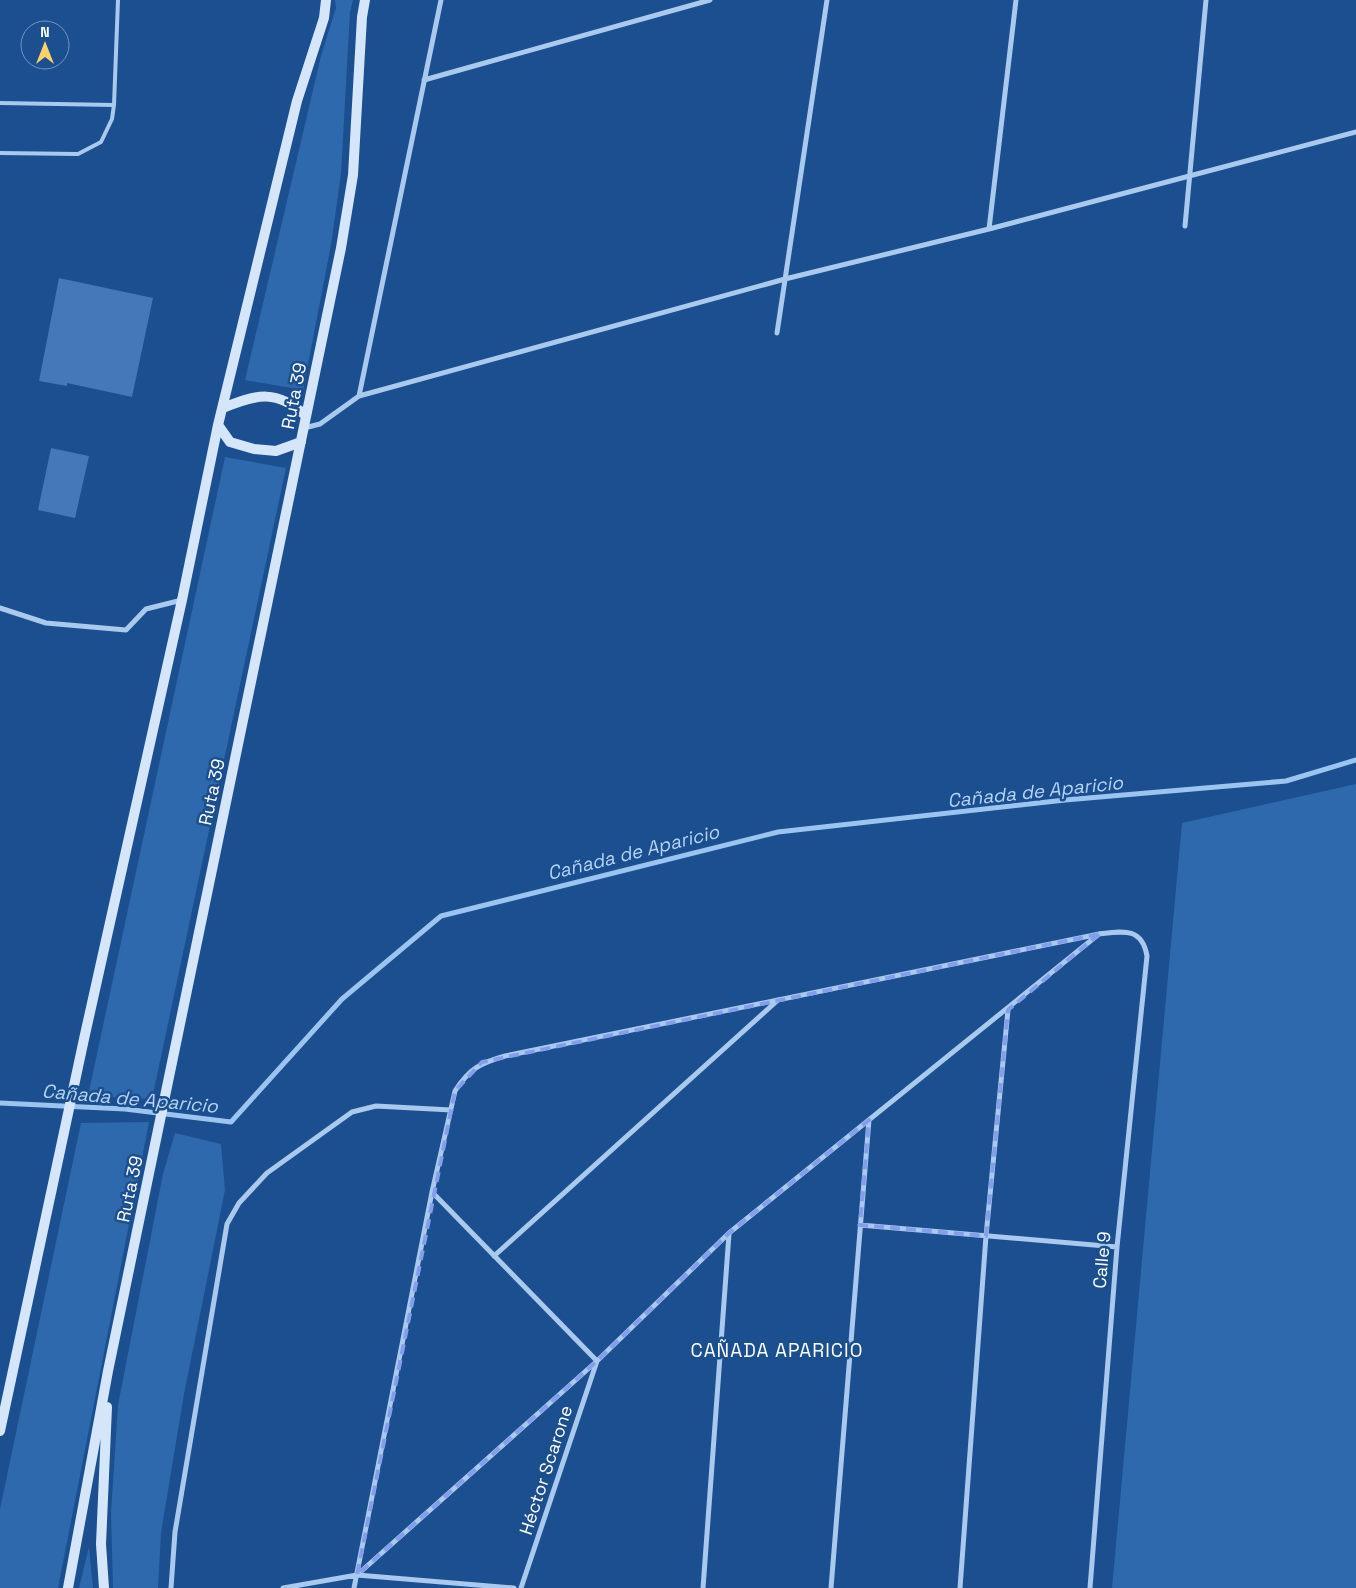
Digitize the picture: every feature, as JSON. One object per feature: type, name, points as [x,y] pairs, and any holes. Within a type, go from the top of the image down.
[{"type":"main road","points":[[0,1431],[4,1392],[67,1120],[182,600],[218,425],[297,101],[324,18],[326,0]]},
{"type":"main road","name":"Ruta 39","points":[[68,1588],[108,1371],[304,428],[353,175],[362,17],[365,0]]},
{"type":"main road","points":[[223,408],[248,398],[269,397],[292,403],[306,416]]},
{"type":"main road","points":[[218,425],[230,442],[254,449],[276,451],[301,442]]},
{"type":"main road","points":[[104,1588],[101,1544],[108,1371]]},
{"type":"street","points":[[359,396],[441,0]]},
{"type":"street","points":[[424,80],[710,0]]},
{"type":"street","points":[[777,333],[828,0]]},
{"type":"street","points":[[990,229],[1016,0]]},
{"type":"street","points":[[1185,226],[1206,0]]},
{"type":"street","points":[[304,428],[320,424],[359,396],[785,279],[990,229],[1356,132]]},
{"type":"street","points":[[0,608],[46,623],[126,630],[146,609],[182,600]]},
{"type":"street","name":"Calle 9","points":[[1090,1588],[1117,1247],[1147,956],[1144,945],[1139,937],[1124,931],[1099,934]]},
{"type":"street","points":[[354,1588],[432,1192],[455,1091],[464,1077],[482,1062],[1099,934]]},
{"type":"street","points":[[357,1575],[597,1361],[729,1233],[1008,1010],[1099,934]]},
{"type":"street","points":[[494,1256],[778,1000]]},
{"type":"street","points":[[960,1588],[986,1236],[1008,1010]]},
{"type":"street","points":[[172,1588],[175,1532],[227,1224],[239,1203],[267,1173],[352,1112],[376,1106],[451,1110]]},
{"type":"street","points":[[831,1588],[869,1120]]},
{"type":"street","points":[[432,1192],[597,1361]]},
{"type":"street","points":[[860,1225],[1117,1247]]},
{"type":"street","points":[[702,1588],[729,1233]]},
{"type":"street","name":"Héctor Scarone","points":[[521,1588],[597,1361]]},
{"type":"street","points":[[283,1588],[357,1575],[514,1588]]},
{"type":"lane","points":[[0,152],[78,154],[102,142],[112,119],[114,105],[118,0]]},
{"type":"lane","points":[[0,102],[114,105]]},
{"type":"highlighted area","points":[[1099,934],[1008,1010],[986,1236],[860,1225],[869,1120],[729,1233],[597,1361],[357,1575],[455,1091],[482,1062]]},
{"type":"shaded area","points":[[335,0],[353,0],[350,12],[341,174],[331,245],[303,390],[245,380],[321,56],[336,8]]},
{"type":"shaded area","points":[[225,457],[286,468],[152,1099],[88,1096]]},
{"type":"shaded area","points":[[1356,784],[1356,1588],[1112,1588],[1182,823]]},
{"type":"shaded area","points":[[149,1122],[58,1588],[0,1588],[0,1509],[81,1123]]},
{"type":"shaded area","points":[[175,1133],[221,1144],[225,1190],[184,1394],[161,1533],[158,1588],[113,1588],[111,1513],[118,1405],[163,1174]]},
{"type":"shaded area","points":[[89,1547],[93,1588],[79,1588]]},
{"type":"building","points":[[59,278],[153,298],[132,397],[67,383],[67,386],[39,381]]},
{"type":"building","points":[[51,448],[89,456],[75,518],[38,510]]},
{"type":"waterway","name":"Cañada de Aparicio","points":[[0,1103],[125,1109],[231,1122],[342,999],[441,916],[778,832],[1065,800],[1286,781],[1356,760]]},
{"type":"district","name":"CAÑADA APARICIO","points":[[777,1350]]}]
